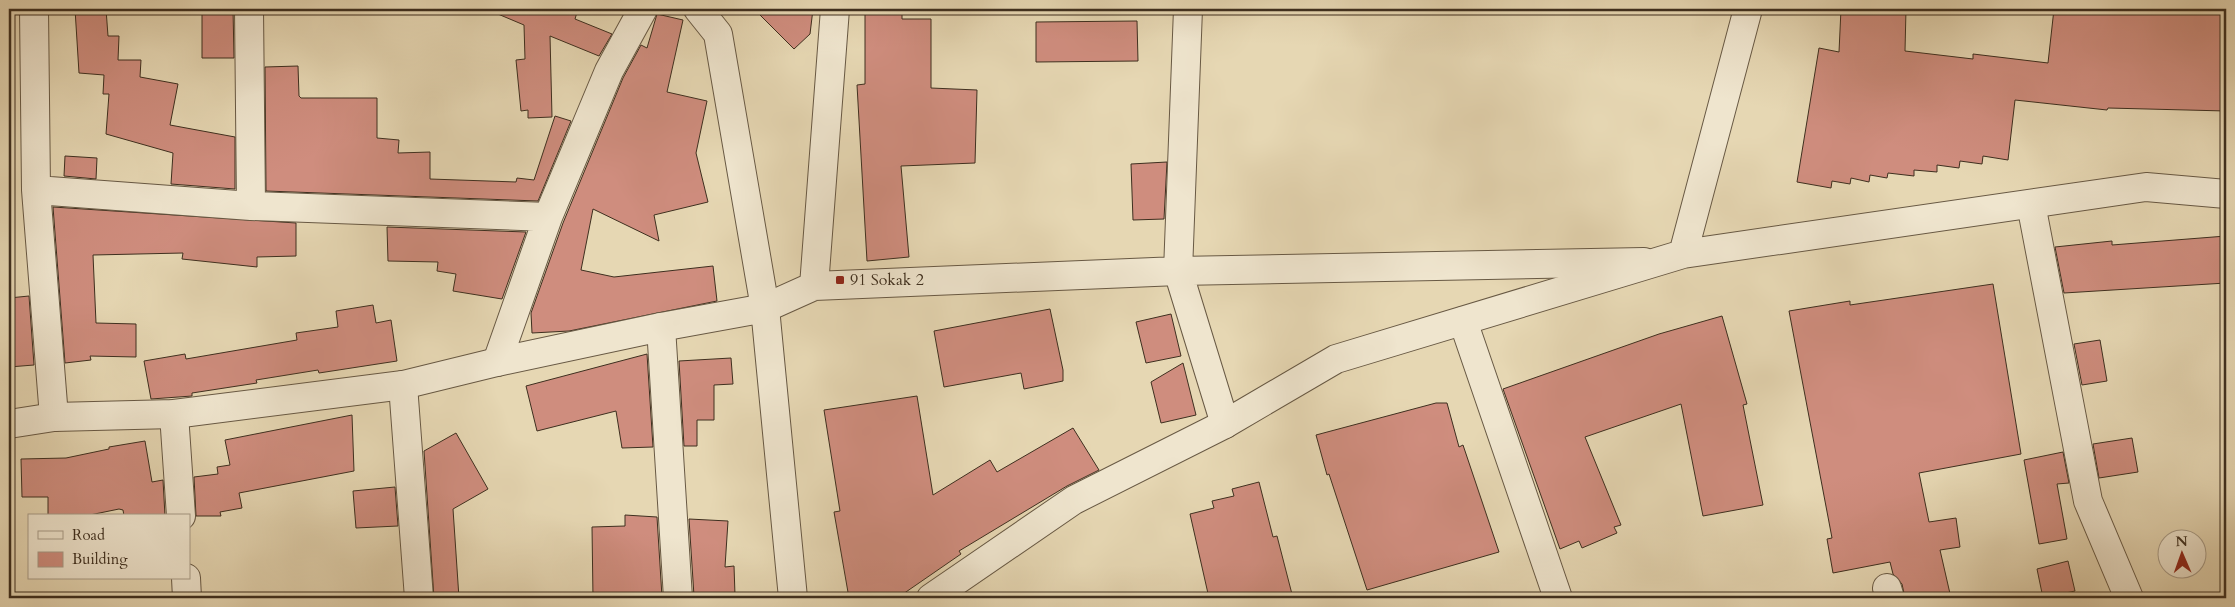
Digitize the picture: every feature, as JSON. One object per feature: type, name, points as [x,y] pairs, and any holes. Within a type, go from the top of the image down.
[{"type":"street","points":[[34,9],[36,190],[54,417]]},
{"type":"street","points":[[249,9],[251,206]]},
{"type":"street","points":[[497,362],[548,217],[609,71],[643,9]]},
{"type":"street","points":[[698,9],[718,34],[765,308],[793,598]]},
{"type":"street","points":[[814,286],[835,9]]},
{"type":"street","points":[[1188,9],[1178,271],[1225,424]]},
{"type":"street","points":[[1671,258],[1748,9]]},
{"type":"street","points":[[9,424],[54,417],[174,414],[403,385],[497,362],[661,327],[765,308],[814,286],[1178,271],[1671,258],[2146,187],[2226,194]]},
{"type":"street","points":[[36,190],[251,206],[548,217]]},
{"type":"street","points":[[2031,204],[2088,501],[2129,598]]},
{"type":"street","points":[[931,598],[1074,500],[1225,424],[1336,359],[1671,258]]},
{"type":"street","points":[[1463,321],[1558,598]]},
{"type":"street","points":[[661,327],[678,598]]},
{"type":"street","points":[[403,385],[419,598]]},
{"type":"street","points":[[174,414],[181,514]]},
{"type":"street","points":[[186,580],[187,598]]},
{"type":"building","points":[[75,9],[106,9],[108,36],[119,36],[118,60],[141,60],[140,77],[178,84],[170,125],[235,137],[235,189],[171,184],[173,153],[106,134],[109,94],[103,94],[104,75],[79,73]]},
{"type":"building","points":[[202,9],[233,9],[234,58],[202,58]]},
{"type":"building","points":[[486,9],[578,9],[575,19],[612,34],[599,56],[550,36],[552,117],[528,118],[528,110],[521,111],[516,60],[525,59],[524,25]]},
{"type":"building","points":[[754,9],[813,9],[810,34],[794,49]]},
{"type":"building","points":[[865,9],[902,9],[902,19],[931,19],[931,88],[977,90],[975,163],[901,166],[909,257],[867,261],[857,85],[865,84]]},
{"type":"building","points":[[1841,9],[1906,9],[1905,51],[1973,59],[1973,54],[2048,63],[2054,9],[2226,9],[2226,111],[2108,108],[2107,110],[2015,100],[2008,160],[1983,156],[1982,164],[1960,161],[1959,168],[1937,165],[1937,172],[1914,170],[1914,176],[1888,173],[1887,178],[1870,175],[1869,182],[1851,178],[1850,184],[1832,181],[1831,188],[1797,182],[1819,48],[1839,52]]},
{"type":"building","points":[[657,14],[683,20],[667,92],[707,101],[696,153],[708,202],[654,215],[659,241],[593,209],[581,270],[614,277],[713,266],[717,301],[569,331],[532,333],[531,313],[563,223],[623,78],[641,45],[647,48]]},
{"type":"building","points":[[1137,21],[1138,61],[1036,62],[1036,22]]},
{"type":"building","points":[[298,66],[299,96],[301,98],[377,98],[377,138],[399,140],[398,153],[430,152],[430,179],[516,182],[517,178],[534,180],[555,116],[571,121],[538,201],[266,191],[265,67]]},
{"type":"building","points":[[65,156],[97,158],[96,179],[64,176]]},
{"type":"building","points":[[1167,162],[1164,219],[1133,220],[1131,164]]},
{"type":"building","points":[[53,207],[296,223],[296,256],[257,257],[257,267],[182,259],[183,253],[93,255],[96,323],[136,324],[136,357],[90,356],[91,360],[65,363]]},
{"type":"building","points":[[387,227],[526,232],[502,299],[453,291],[456,274],[437,271],[438,262],[388,261]]},
{"type":"building","points":[[2226,236],[2226,283],[2064,293],[2055,247],[2112,241],[2112,245]]},
{"type":"building","points":[[1993,284],[2021,454],[1919,473],[1929,522],[1956,518],[1960,547],[1940,550],[1951,598],[1905,598],[1902,584],[1893,574],[1890,562],[1833,573],[1827,539],[1832,538],[1789,311],[1850,301],[1850,305]]},
{"type":"building","points":[[29,296],[34,365],[9,367],[9,298]]},
{"type":"building","points":[[373,305],[376,323],[391,320],[397,361],[319,373],[318,370],[256,380],[257,383],[192,393],[192,396],[151,399],[144,361],[185,354],[186,359],[297,340],[296,333],[338,327],[336,311]]},
{"type":"building","points":[[1050,309],[1063,370],[1063,381],[1024,389],[1021,373],[944,387],[934,331]]},
{"type":"building","points":[[1171,314],[1181,356],[1146,363],[1136,322]]},
{"type":"building","points":[[1722,316],[1747,404],[1743,405],[1763,505],[1703,516],[1681,404],[1585,437],[1621,525],[1614,527],[1617,533],[1582,548],[1579,541],[1560,549],[1503,389],[1659,334]]},
{"type":"building","points":[[2100,340],[2107,381],[2082,385],[2074,344]]},
{"type":"building","points":[[647,354],[653,447],[622,448],[616,411],[537,431],[526,386]]},
{"type":"building","points":[[731,358],[733,384],[714,385],[714,420],[697,420],[697,446],[684,446],[679,361]]},
{"type":"building","points":[[1183,363],[1196,415],[1161,423],[1151,382]]},
{"type":"building","points":[[917,396],[933,495],[990,460],[997,472],[1073,428],[1099,470],[1067,486],[959,551],[961,554],[903,594],[877,598],[849,598],[834,512],[840,511],[824,410]]},
{"type":"building","points":[[1436,403],[1447,403],[1459,447],[1463,445],[1499,552],[1367,590],[1329,474],[1327,475],[1316,435]]},
{"type":"building","points":[[352,415],[354,471],[239,493],[242,508],[220,512],[221,516],[196,516],[194,477],[218,474],[217,467],[230,465],[225,440]]},
{"type":"building","points":[[456,433],[488,489],[453,509],[459,598],[434,598],[424,451]]},
{"type":"building","points":[[2132,438],[2138,472],[2099,478],[2093,444]]},
{"type":"building","points":[[145,441],[152,482],[163,480],[165,514],[124,514],[123,510],[119,509],[95,514],[48,514],[48,497],[22,497],[21,459],[66,458],[109,449],[109,447]]},
{"type":"building","points":[[2063,452],[2069,483],[2057,484],[2067,539],[2039,544],[2024,460]]},
{"type":"building","points":[[1259,482],[1273,537],[1277,536],[1293,598],[1209,598],[1190,514],[1214,508],[1212,501],[1234,496],[1232,489]]},
{"type":"building","points":[[395,487],[398,526],[356,528],[353,491]]},
{"type":"building","points":[[625,515],[657,517],[662,597],[593,598],[592,527],[625,526]]},
{"type":"building","points":[[689,519],[728,521],[725,567],[734,566],[735,595],[694,596]]},
{"type":"building","points":[[2068,561],[2075,591],[2043,598],[2037,569]]},
{"type":"place","name":"91 Sokak 2","points":[[840,280]]}]
